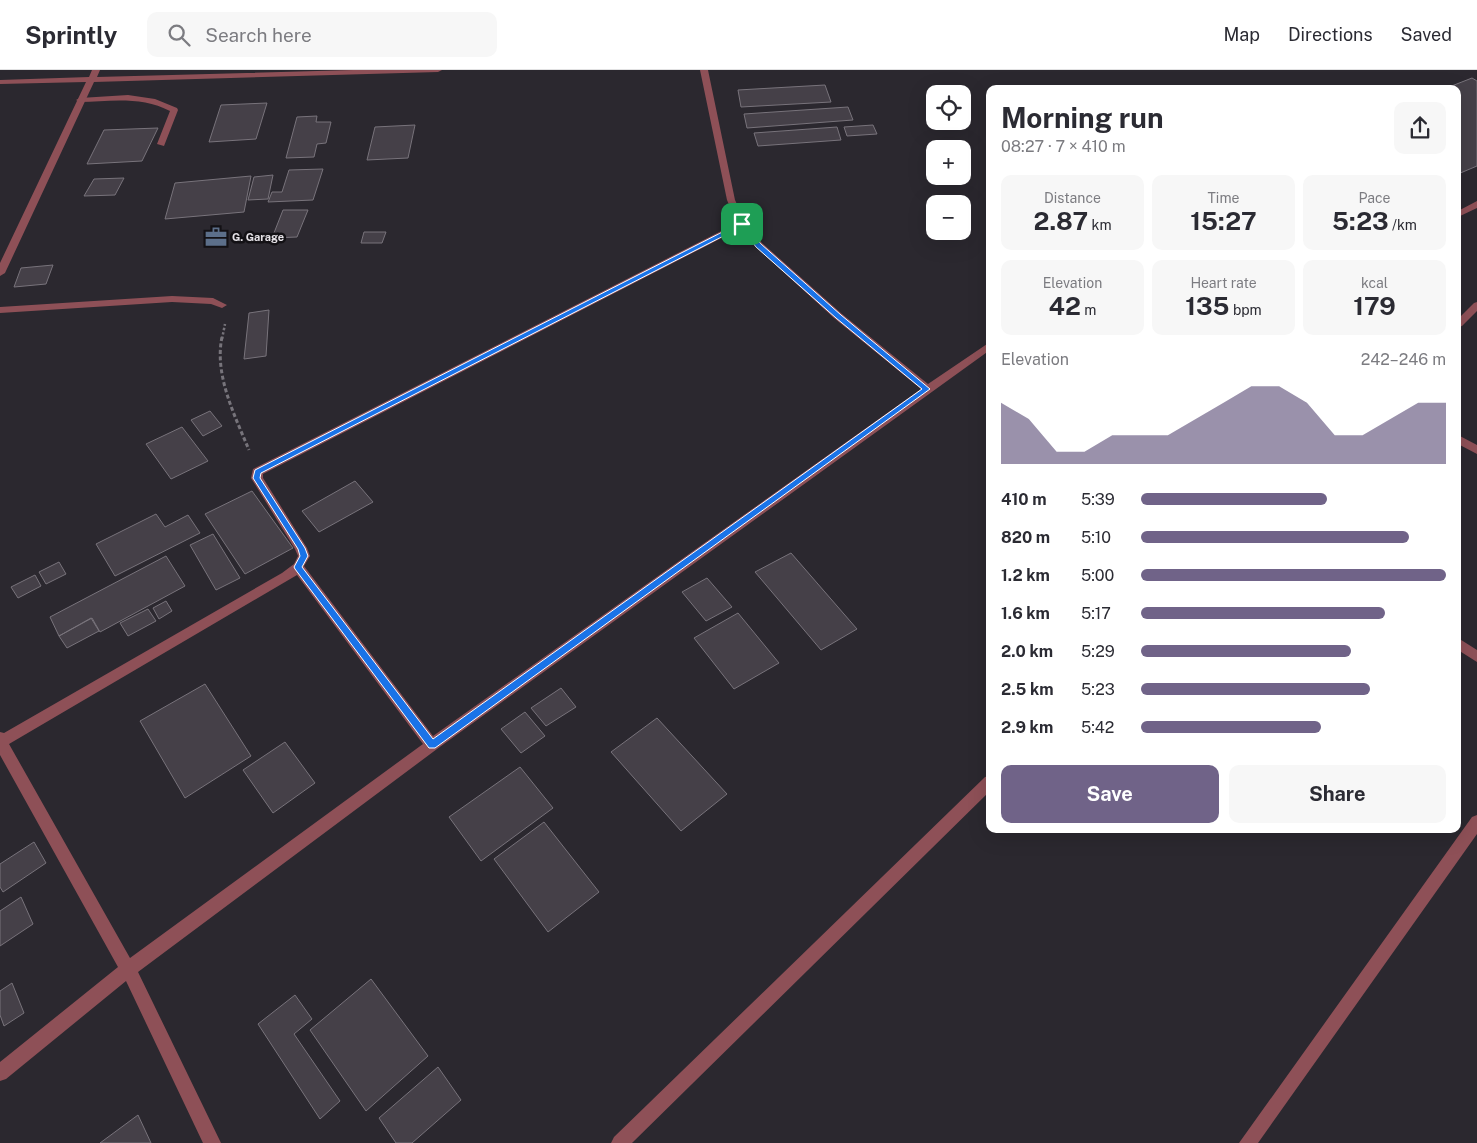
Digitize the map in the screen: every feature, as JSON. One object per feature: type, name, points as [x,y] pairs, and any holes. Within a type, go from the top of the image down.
[{"type":"street","points":[[0,273],[80,100],[96,70]]},
{"type":"street","points":[[0,82],[438,70]]},
{"type":"street","points":[[704,70],[730,200],[742,224],[766,252],[838,316],[927,389]]},
{"type":"street","points":[[80,100],[144,99],[164,104],[174,110],[161,144]]},
{"type":"street","points":[[1461,212],[1477,204]]},
{"type":"street","points":[[212,1143],[128,969],[1,745],[286,576],[298,567],[304,556],[301,548],[256,478],[257,472],[742,224]]},
{"type":"street","points":[[0,310],[172,299],[213,301],[222,305]]},
{"type":"street","points":[[1461,321],[1477,305]]},
{"type":"street","points":[[0,1073],[128,969],[432,745],[986,348]]},
{"type":"street","points":[[1461,441],[1477,450]]},
{"type":"street","points":[[298,567],[432,745]]},
{"type":"street","points":[[1461,645],[1477,657]]},
{"type":"street","points":[[620,1143],[986,786]]},
{"type":"street","points":[[1248,1143],[1477,822]]},
{"type":"path","points":[[222,305],[225,322],[219,351],[226,397],[244,434],[257,472]]},
{"type":"building","points":[[1472,78],[1477,81],[1477,166],[1461,173],[1461,85],[1454,85]]},
{"type":"building","points":[[825,85],[831,102],[741,107],[738,90]]},
{"type":"building","points":[[267,103],[256,139],[209,142],[221,105]]},
{"type":"building","points":[[848,107],[853,120],[747,128],[744,114]]},
{"type":"building","points":[[317,116],[316,122],[331,122],[326,143],[317,144],[314,157],[286,158],[297,117]]},
{"type":"building","points":[[415,125],[408,158],[367,160],[375,127]]},
{"type":"building","points":[[873,125],[877,134],[847,136],[844,127]]},
{"type":"building","points":[[837,127],[841,140],[758,146],[754,133]]},
{"type":"building","points":[[158,128],[142,161],[87,164],[104,130]]},
{"type":"building","points":[[323,169],[313,200],[268,202],[272,192],[282,192],[289,170]]},
{"type":"building","points":[[273,175],[268,199],[248,200],[254,177]]},
{"type":"building","points":[[251,176],[244,212],[165,219],[175,183]]},
{"type":"building","points":[[124,178],[115,195],[84,196],[94,179]]},
{"type":"building","points":[[283,210],[308,210],[297,237],[272,238]]},
{"type":"building","points":[[364,232],[386,232],[382,243],[361,243]]},
{"type":"building","points":[[53,265],[46,284],[14,287],[21,268]]},
{"type":"building","points":[[269,310],[266,356],[244,359],[249,313]]},
{"type":"building","points":[[210,411],[222,426],[203,436],[191,420]]},
{"type":"building","points":[[182,427],[208,461],[171,479],[146,444]]},
{"type":"building","points":[[355,481],[373,502],[319,532],[302,511]]},
{"type":"building","points":[[252,491],[293,548],[245,574],[205,514]]},
{"type":"building","points":[[156,514],[165,527],[188,515],[200,533],[115,576],[96,544]]},
{"type":"building","points":[[213,534],[240,578],[216,590],[190,545]]},
{"type":"building","points":[[791,553],[857,629],[821,650],[755,572]]},
{"type":"building","points":[[166,556],[185,586],[100,632],[92,618],[59,636],[50,617]]},
{"type":"building","points":[[59,562],[66,574],[46,584],[39,572]]},
{"type":"building","points":[[35,575],[41,586],[18,598],[11,587]]},
{"type":"building","points":[[707,578],[732,607],[706,621],[682,592]]},
{"type":"building","points":[[166,601],[172,611],[159,619],[153,608]]},
{"type":"building","points":[[148,609],[156,621],[128,636],[120,623]]},
{"type":"building","points":[[738,613],[779,663],[734,689],[694,638]]},
{"type":"building","points":[[91,618],[99,631],[67,648],[59,636]]},
{"type":"building","points":[[205,684],[251,756],[185,798],[140,721]]},
{"type":"building","points":[[561,688],[576,707],[546,726],[531,708]]},
{"type":"building","points":[[525,712],[545,736],[521,753],[501,729]]},
{"type":"building","points":[[657,718],[727,794],[681,831],[611,752]]},
{"type":"building","points":[[285,742],[315,783],[273,813],[243,770]]},
{"type":"building","points":[[520,767],[553,808],[481,861],[449,817]]},
{"type":"building","points":[[544,822],[599,892],[548,932],[494,859]]},
{"type":"building","points":[[34,842],[46,863],[3,892],[0,887],[0,864]]},
{"type":"building","points":[[21,897],[33,924],[0,946],[0,911]]},
{"type":"building","points":[[371,979],[428,1056],[366,1111],[310,1030]]},
{"type":"building","points":[[12,983],[24,1013],[4,1026],[0,1015],[0,991]]},
{"type":"building","points":[[295,995],[312,1019],[294,1034],[340,1101],[320,1119],[258,1024]]},
{"type":"building","points":[[438,1067],[461,1100],[412,1143],[396,1143],[379,1118]]},
{"type":"building","points":[[138,1115],[151,1143],[100,1143]]},
{"type":"place","name":"G. Garage","points":[[216,237]]},
{"type":"route","points":[[742,224],[759,245],[838,316],[927,389],[432,745],[298,567],[304,556],[301,548],[256,478],[257,472],[267,465],[341,430],[742,224]]}]
